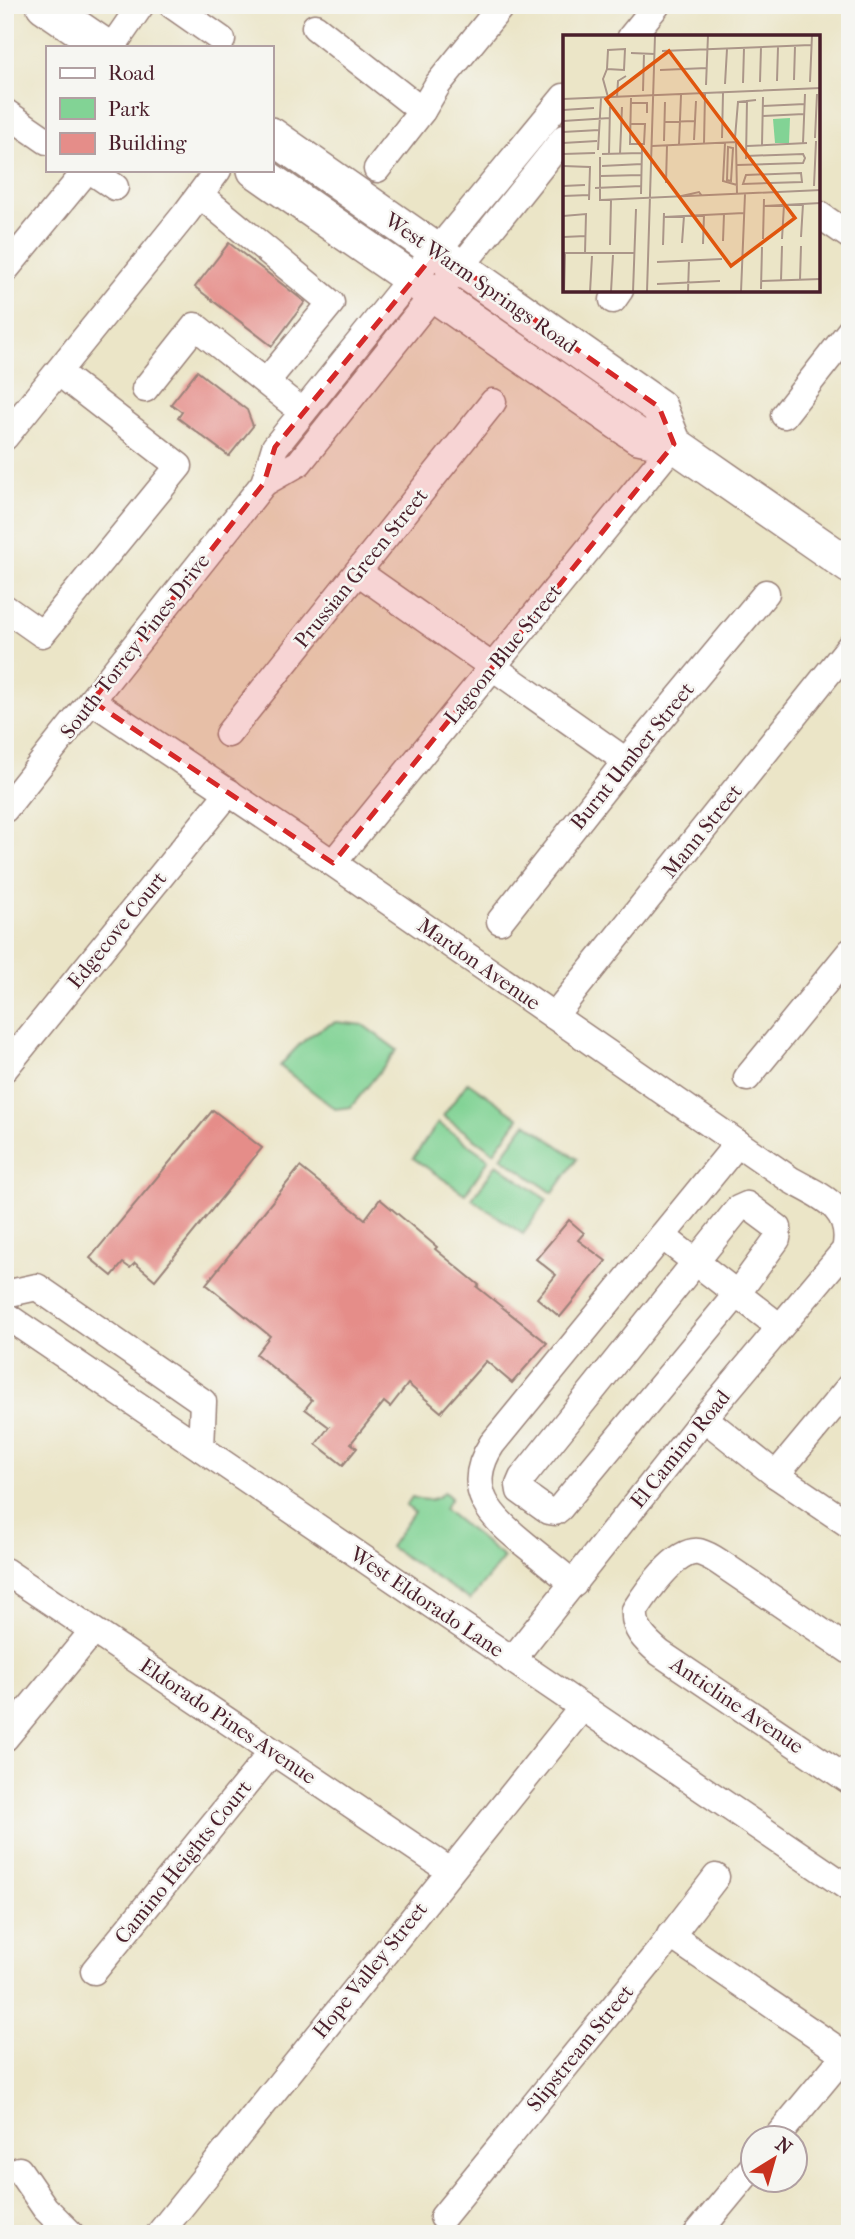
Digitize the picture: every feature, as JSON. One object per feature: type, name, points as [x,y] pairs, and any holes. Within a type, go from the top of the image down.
[{"type":"main road","points":[[44,5],[104,46]]},
{"type":"main road","name":"West Warm Springs Road","points":[[273,136],[659,407],[674,444]]},
{"type":"main road","name":"West Warm Springs Road","points":[[258,172],[638,436],[674,444],[850,566]]},
{"type":"street","points":[[113,46],[141,5]]},
{"type":"street","points":[[172,5],[222,40]]},
{"type":"street","points":[[377,169],[422,111],[438,84],[502,5]]},
{"type":"street","points":[[633,35],[657,5]]},
{"type":"street","points":[[315,27],[422,111]]},
{"type":"street","name":"South Torrey Pines Drive","points":[[448,260],[563,100]]},
{"type":"street","points":[[5,112],[46,140]]},
{"type":"street","name":"South Torrey Pines Drive","points":[[5,809],[264,483],[275,447],[303,412],[563,140]]},
{"type":"street","points":[[5,270],[87,172]]},
{"type":"street","points":[[92,172],[115,187]]},
{"type":"street","points":[[5,437],[217,172]]},
{"type":"street","points":[[200,195],[331,303],[266,382]]},
{"type":"street","points":[[820,215],[850,236]]},
{"type":"street","name":"South Torrey Pines Drive","points":[[264,483],[299,463],[421,287]]},
{"type":"street","points":[[145,389],[195,326],[303,412]]},
{"type":"street","points":[[784,415],[850,331]]},
{"type":"street","points":[[5,608],[42,634],[179,466],[58,372]]},
{"type":"street","name":"Prussian Green Street","points":[[228,734],[493,402]]},
{"type":"street","name":"Lagoon Blue Street","points":[[333,863],[674,444]]},
{"type":"street","points":[[358,572],[626,761]]},
{"type":"street","name":"Burnt Umber Street","points":[[500,921],[626,761],[766,593]]},
{"type":"street","name":"Mann Street","points":[[554,1016],[850,646]]},
{"type":"street","name":"Mardon Avenue","points":[[92,701],[333,863],[791,1180],[834,1204],[843,1213],[848,1240]]},
{"type":"street","name":"Edgecove Court","points":[[5,1069],[229,792]]},
{"type":"street","points":[[747,1078],[850,952]]},
{"type":"street","points":[[574,1584],[509,1531],[488,1510],[483,1500],[480,1474],[486,1453],[738,1143]]},
{"type":"street","points":[[747,1205],[778,1228],[779,1234],[737,1294],[557,1510],[548,1511],[519,1489],[522,1478],[696,1262],[738,1209],[747,1205]]},
{"type":"street","points":[[662,1236],[780,1327]]},
{"type":"street","name":"El Camino Road","points":[[512,1660],[704,1418],[845,1250],[848,1240]]},
{"type":"street","points":[[5,1294],[37,1287],[204,1402],[201,1448]]},
{"type":"street","name":"West Eldorado Lane","points":[[5,1315],[850,1889]]},
{"type":"street","points":[[776,1475],[848,1393]]},
{"type":"street","points":[[704,1418],[776,1475],[850,1525]]},
{"type":"street","points":[[509,1531],[533,1501]]},
{"type":"street","name":"Anticline Avenue","points":[[850,1651],[719,1562],[699,1552],[690,1552],[678,1558],[635,1610],[634,1619],[644,1640],[660,1653],[850,1781]]},
{"type":"street","name":"Eldorado Pines Avenue","points":[[5,1571],[450,1871]]},
{"type":"street","points":[[5,1738],[93,1630]]},
{"type":"street","name":"Hope Valley Street","points":[[159,2234],[582,1708]]},
{"type":"street","name":"Camino Heights Court","points":[[94,1971],[272,1752]]},
{"type":"street","name":"Slipstream Street","points":[[443,2217],[716,1877]]},
{"type":"street","points":[[670,1936],[847,2056],[787,2124]]},
{"type":"street","points":[[19,2170],[45,2208],[71,2234]]},
{"type":"street","points":[[697,2234],[740,2182]]},
{"type":"highlighted area","points":[[437,251],[659,407],[674,444],[333,863],[92,701],[264,483],[275,447]]},
{"type":"green space","points":[[336,1022],[363,1025],[397,1050],[351,1107],[335,1109],[280,1066],[305,1040]]},
{"type":"green space","points":[[468,1082],[519,1118],[494,1152],[443,1116]]},
{"type":"green space","points":[[438,1123],[489,1159],[465,1194],[413,1158]]},
{"type":"green space","points":[[526,1123],[577,1159],[553,1193],[501,1157]]},
{"type":"green space","points":[[497,1164],[547,1200],[523,1234],[472,1199]]},
{"type":"green space","points":[[444,1492],[451,1498],[444,1509],[504,1558],[470,1600],[390,1547],[414,1512],[406,1506],[412,1497],[429,1500]]},
{"type":"building","points":[[229,243],[305,302],[272,346],[195,287]]},
{"type":"building","points":[[197,371],[247,410],[253,426],[229,456],[178,418],[182,412],[171,404]]},
{"type":"building","points":[[213,1110],[262,1148],[155,1280],[135,1263],[130,1268],[123,1263],[112,1276],[90,1258]]},
{"type":"building","points":[[300,1167],[365,1219],[380,1199],[479,1285],[477,1287],[547,1343],[512,1383],[486,1361],[441,1412],[408,1384],[390,1407],[384,1402],[351,1443],[357,1448],[343,1465],[316,1444],[329,1427],[305,1409],[312,1400],[256,1354],[270,1336],[206,1284]]},
{"type":"building","points":[[569,1220],[584,1233],[578,1240],[606,1261],[560,1317],[537,1298],[556,1275],[536,1259]]}]
